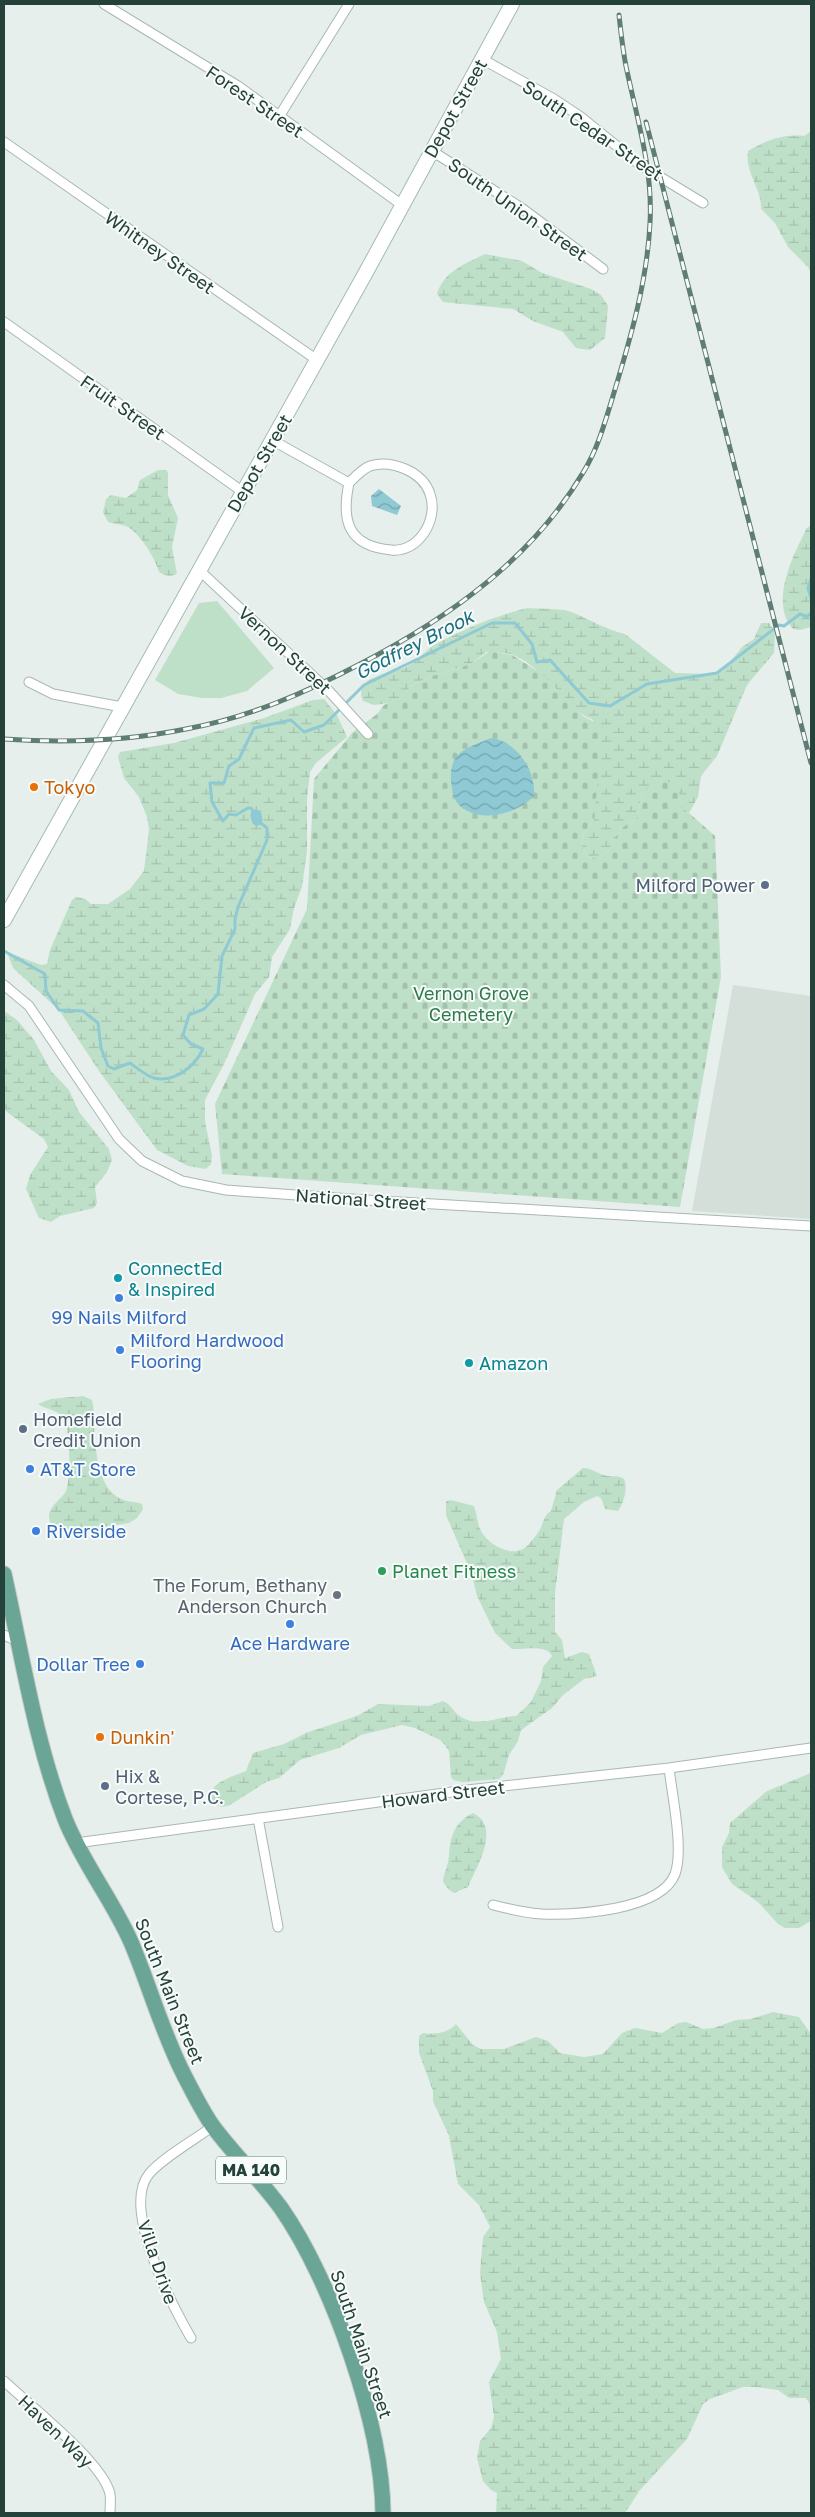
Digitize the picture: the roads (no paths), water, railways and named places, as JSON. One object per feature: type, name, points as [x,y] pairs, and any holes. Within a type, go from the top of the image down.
[{"type":"main road","name":"Depot Street","points":[[4,920],[317,360],[512,4]]},
{"type":"main road","name":"South Main Street","points":[[4,1574],[52,1779],[76,1843],[124,1926],[150,1990],[164,2036],[199,2104],[213,2126],[280,2207],[307,2248],[318,2270],[340,2326],[365,2406],[381,2481],[383,2513]]},
{"type":"street","name":"Forest Street","points":[[104,4],[238,86],[402,205]]},
{"type":"street","points":[[280,115],[349,4]]},
{"type":"street","name":"South Cedar Street","points":[[482,59],[554,99],[580,117],[644,168],[703,203]]},
{"type":"street","name":"Whitney Street","points":[[4,142],[317,360]]},
{"type":"street","name":"South Union Street","points":[[432,151],[523,209],[603,269]]},
{"type":"street","name":"Fruit Street","points":[[4,322],[243,492]]},
{"type":"street","points":[[272,440],[349,483]]},
{"type":"street","points":[[377,465],[396,466],[412,472],[424,483],[431,495],[430,515],[425,532],[414,544],[395,550],[364,544],[348,526],[346,501],[349,483],[365,469],[377,465]]},
{"type":"street","name":"Vernon Street","points":[[199,570],[343,706],[368,734]]},
{"type":"street","points":[[29,682],[56,695],[122,707]]},
{"type":"street","name":"National Street","points":[[4,985],[29,1006],[119,1140],[142,1160],[182,1181],[226,1190],[811,1226]]},
{"type":"street","points":[[4,1635],[19,1642]]},
{"type":"street","name":"Howard Street","points":[[76,1843],[467,1790],[668,1768],[811,1748]]},
{"type":"street","points":[[493,1905],[542,1914],[597,1911],[638,1904],[670,1883],[675,1874],[678,1854],[668,1768]]},
{"type":"street","points":[[258,1818],[278,1927]]},
{"type":"street","name":"Villa Drive","points":[[190,2338],[174,2309],[150,2247],[141,2214],[141,2189],[149,2174],[213,2126]]},
{"type":"street","name":"Haven Way","points":[[4,2381],[81,2452],[101,2476],[110,2493],[110,2513]]},
{"type":"water","points":[[379,489],[401,506],[397,515],[372,506],[371,496]]},
{"type":"water","points":[[491,738],[509,745],[523,759],[532,777],[534,796],[509,812],[478,815],[460,806],[456,801],[453,795],[451,771],[457,756],[469,747]]},
{"type":"waterway","name":"Godfrey Brook","points":[[811,579],[808,588],[811,598]]},
{"type":"waterway","name":"Godfrey Brook","points":[[256,815],[251,808],[248,808],[236,815],[229,814],[223,821],[212,802],[210,783],[224,783],[229,766],[239,759],[254,728],[291,720],[304,732],[324,725],[364,685],[492,623],[515,623],[532,644],[537,662],[550,660],[589,703],[610,706],[647,684],[717,673],[779,625],[784,626],[800,614],[807,617],[811,613]]},
{"type":"waterway","name":"Godfrey Brook","points":[[256,815],[257,820]]},
{"type":"waterway","name":"Godfrey Brook","points":[[4,951],[45,974],[46,991],[59,1010],[83,1011],[98,1023],[101,1048],[108,1066],[114,1069],[130,1063],[154,1078],[162,1079],[177,1076],[190,1067],[203,1049],[191,1044],[183,1035],[189,1015],[204,1009],[218,994],[222,956],[235,929],[238,907],[267,840],[267,828],[257,820]]},
{"type":"railway","points":[[4,739],[72,741],[164,733],[210,724],[277,703],[341,674],[427,626],[487,582],[515,558],[540,531],[584,471],[597,444],[631,332],[645,267],[650,223],[649,184],[644,147],[624,57],[619,15]]},
{"type":"railway","points":[[646,122],[811,763]]},
{"type":"place","name":"Tokyo","points":[[34,787]]},
{"type":"place","name":"Milford Power","points":[[765,885]]},
{"type":"place","name":"ConnectEd & Inspired","points":[[118,1278]]},
{"type":"place","name":"99 Nails Milford","points":[[119,1298]]},
{"type":"place","name":"Milford Hardwood Flooring","points":[[120,1350]]},
{"type":"place","name":"Amazon","points":[[469,1363]]},
{"type":"place","name":"Homefield Credit Union","points":[[23,1429]]},
{"type":"place","name":"AT&T Store","points":[[30,1469]]},
{"type":"place","name":"Riverside","points":[[36,1531]]},
{"type":"place","name":"Planet Fitness","points":[[382,1571]]},
{"type":"place","name":"The Forum, Bethany Anderson Church","points":[[337,1595]]},
{"type":"place","name":"Ace Hardware","points":[[290,1624]]},
{"type":"place","name":"Dollar Tree","points":[[140,1664]]},
{"type":"place","name":"Dunkin'","points":[[100,1737]]},
{"type":"place","name":"Hix & Cortese, P.C.","points":[[105,1786]]},
{"type":"park label","name":"Vernon Grove Cemetery","points":[[471,1003]]}]
